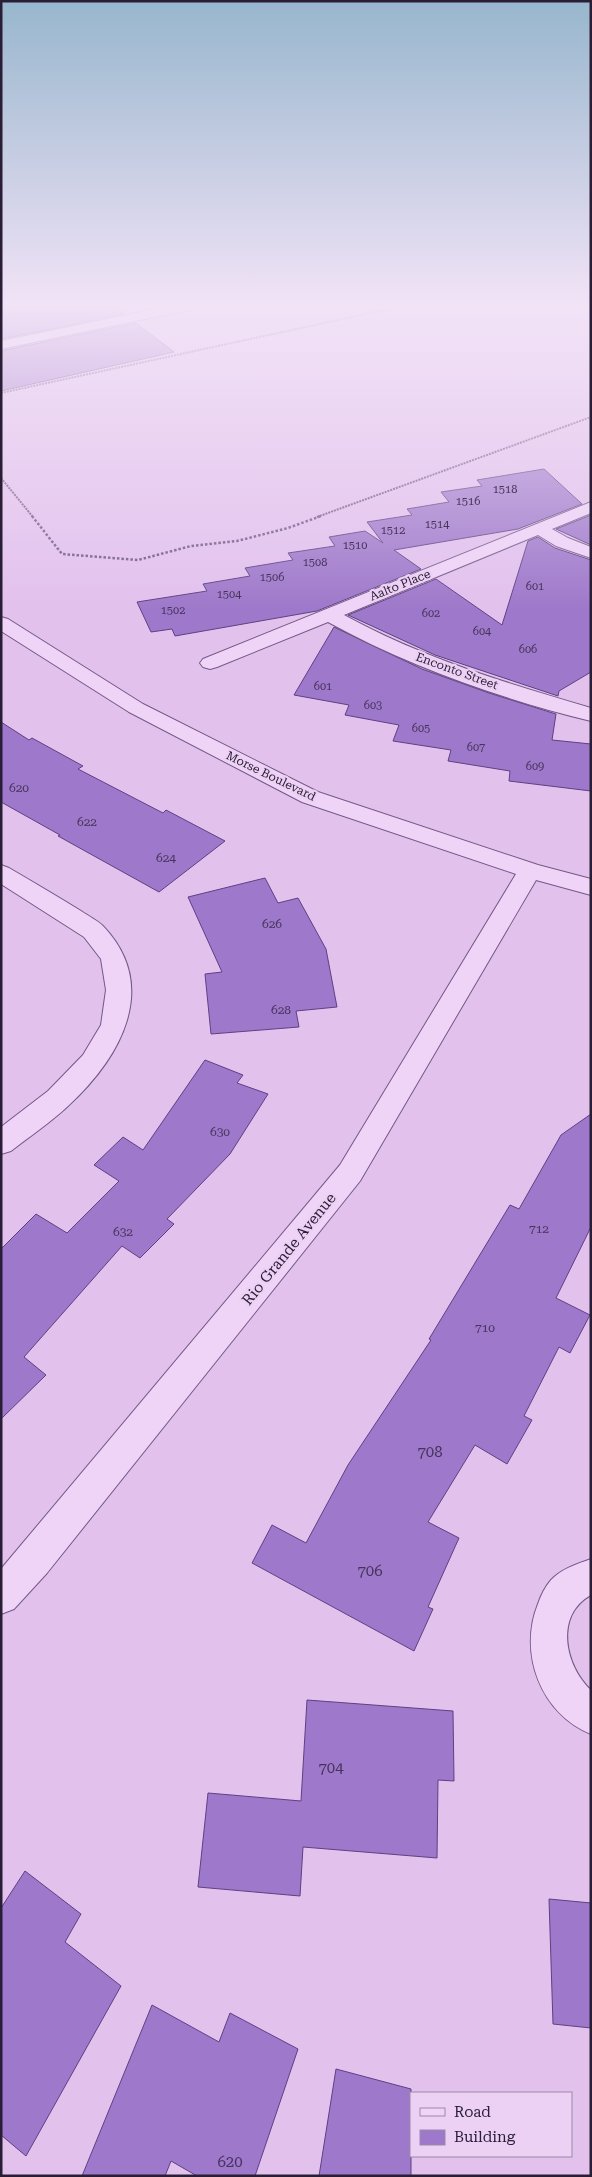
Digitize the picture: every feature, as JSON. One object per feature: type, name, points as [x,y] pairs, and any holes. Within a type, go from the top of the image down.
[{"type":"street","name":"Aalto Place","points":[[210,662],[591,507]]},
{"type":"street","points":[[538,528],[562,542],[591,553]]},
{"type":"street","name":"Enconto Street","points":[[328,614],[357,631],[398,649],[479,680],[591,715]]},
{"type":"street","name":"Morse Boulevard","points":[[1,623],[136,708],[310,797],[530,870],[591,887]]},
{"type":"street","name":"Rio Grande Avenue","points":[[1,1596],[34,1560],[350,1173],[530,870]]},
{"type":"street","points":[[1,873],[53,904],[93,931],[113,957],[119,990],[114,1025],[93,1062],[58,1099],[1,1143]]},
{"type":"street","points":[[591,1577],[572,1586],[556,1604],[549,1627],[549,1655],[559,1682],[577,1705],[591,1715]]},
{"type":"path","points":[[1,478],[62,554],[138,560],[191,546],[237,541],[288,528],[591,417]]},
{"type":"building","points":[[544,469],[582,504],[518,529],[394,550],[421,569],[317,611],[175,636],[172,629],[151,632],[137,602],[207,591],[203,584],[250,576],[245,568],[293,560],[288,553],[335,546],[329,537],[365,531],[383,543],[367,522],[412,515],[407,509],[449,502],[441,492],[482,486],[477,480]]},
{"type":"building","points":[[591,515],[591,545],[556,529]]},
{"type":"building","points":[[538,537],[555,548],[591,560],[591,672],[559,691],[558,696],[435,655],[348,615],[436,579],[502,625],[528,541]]},
{"type":"building","points":[[334,627],[422,669],[556,714],[552,740],[591,744],[591,791],[509,781],[510,771],[448,761],[451,750],[393,741],[399,725],[345,715],[349,705],[294,695]]},
{"type":"building","points":[[1,722],[29,740],[32,738],[83,766],[78,769],[163,813],[166,810],[225,841],[159,892],[1,802]]},
{"type":"building","points":[[265,878],[278,903],[298,898],[326,949],[337,1007],[296,1011],[299,1027],[211,1034],[205,974],[222,972],[188,897]]},
{"type":"building","points":[[205,1060],[243,1075],[237,1083],[268,1094],[230,1154],[167,1219],[174,1224],[140,1258],[122,1246],[24,1357],[46,1375],[1,1419],[1,1249],[36,1214],[67,1233],[119,1181],[94,1165],[123,1137],[143,1150]]},
{"type":"building","points":[[591,1114],[591,1227],[556,1298],[590,1315],[570,1353],[559,1347],[524,1416],[532,1420],[507,1464],[475,1445],[428,1522],[459,1538],[428,1607],[433,1609],[414,1651],[252,1563],[272,1525],[306,1543],[348,1465],[431,1340],[429,1339],[510,1205],[519,1209],[561,1135]]},
{"type":"building","points":[[307,1700],[453,1711],[454,1781],[438,1780],[437,1858],[303,1847],[300,1896],[198,1887],[208,1793],[301,1801]]},
{"type":"building","points":[[25,1871],[81,1914],[65,1942],[121,1986],[26,2156],[1,2135],[1,1908]]},
{"type":"building","points":[[549,1899],[591,1903],[591,2028],[553,2024]]},
{"type":"building","points":[[152,2005],[219,2042],[230,2013],[298,2049],[255,2176],[197,2176],[171,2161],[165,2176],[82,2176]]},
{"type":"building","points":[[336,2069],[411,2089],[411,2176],[319,2176]]}]
